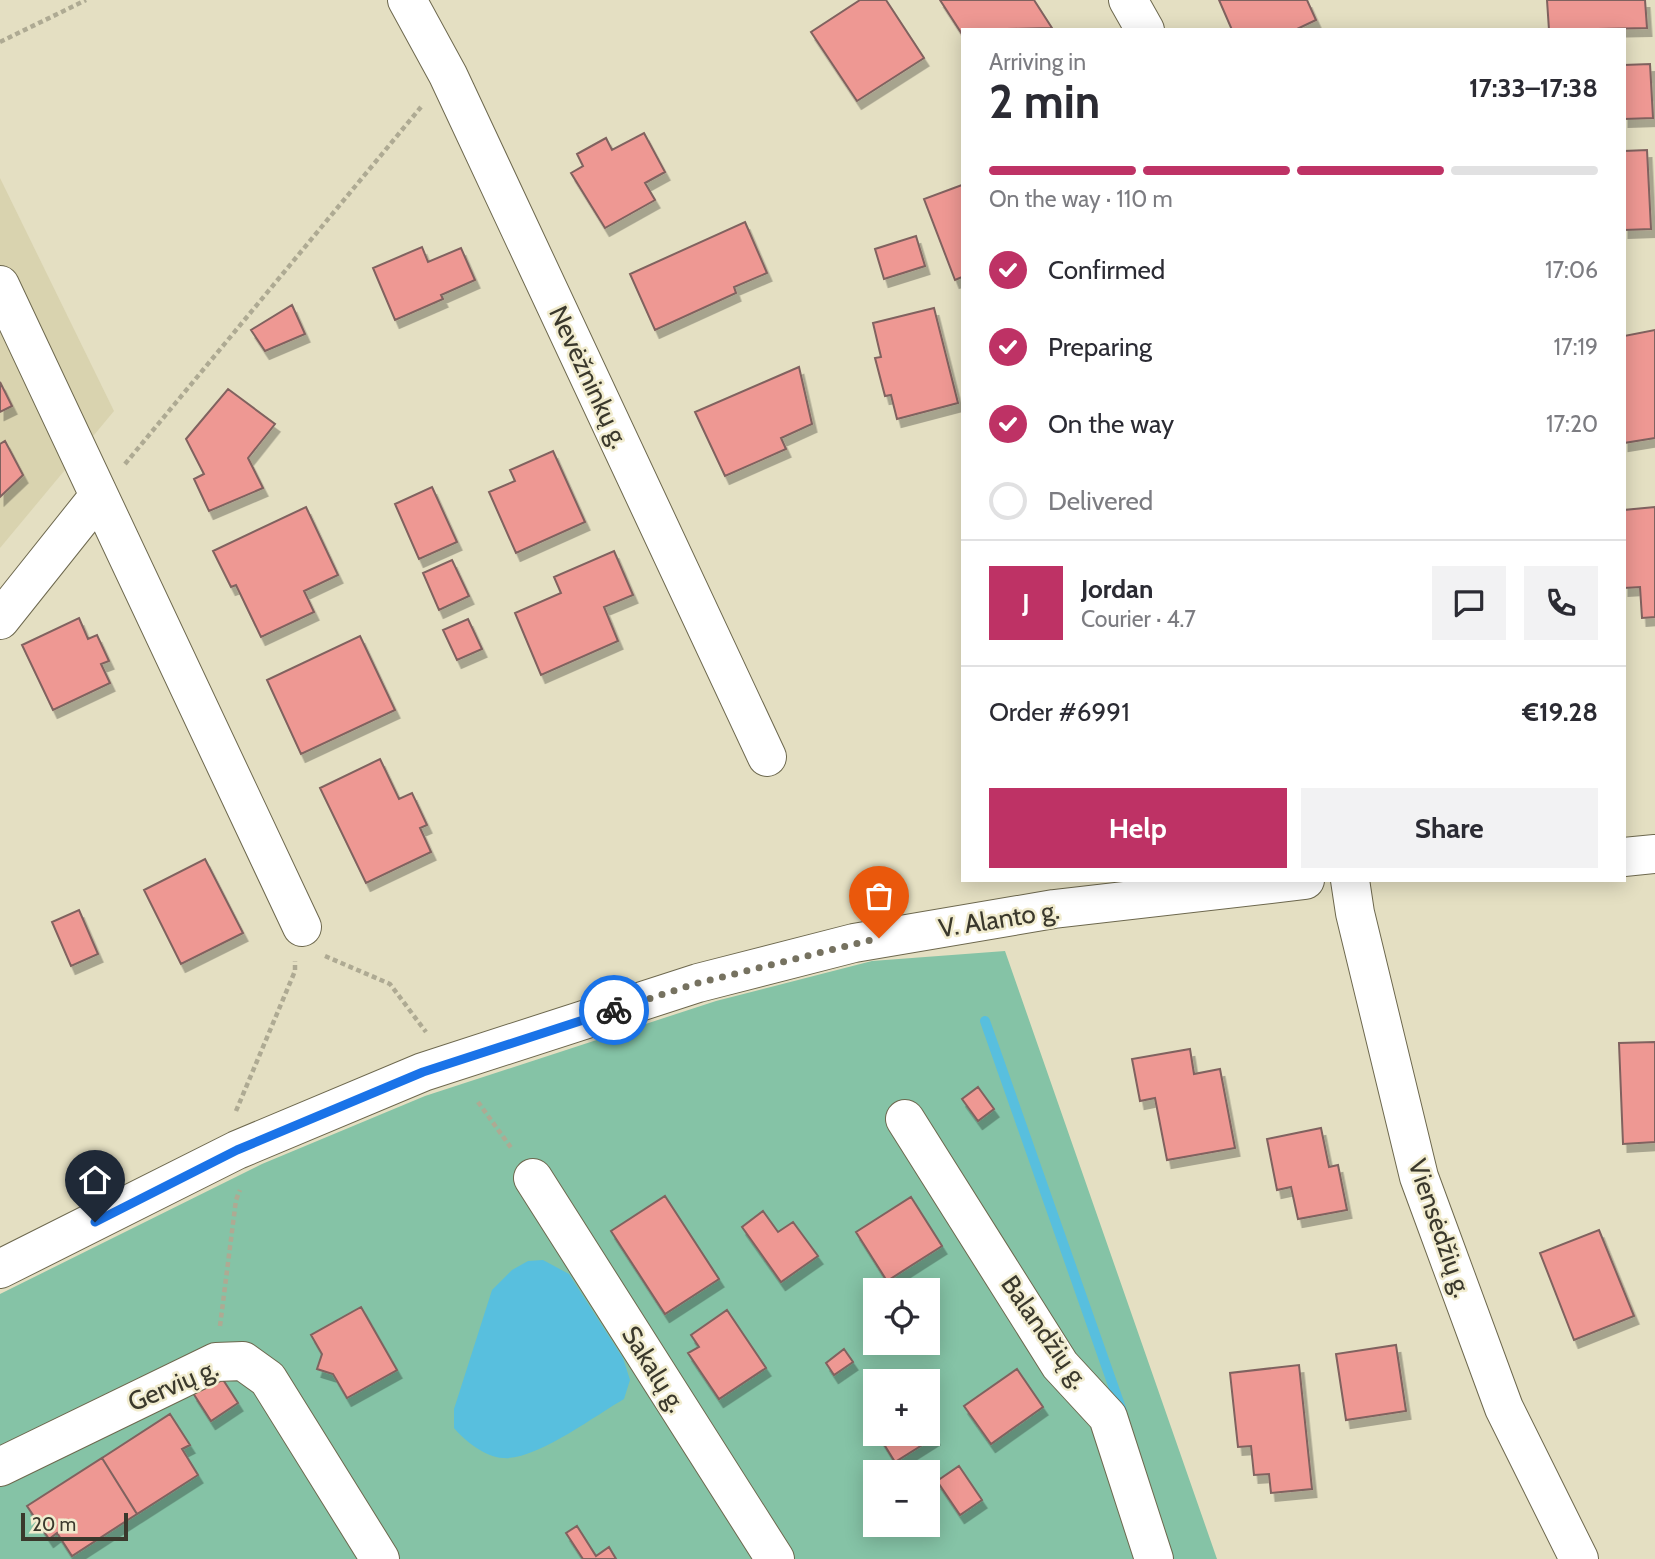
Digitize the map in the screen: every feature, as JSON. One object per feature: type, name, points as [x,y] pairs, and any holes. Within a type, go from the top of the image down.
[{"type":"street","name":"Nevėžninkų g.","points":[[407,0],[447,75],[767,757]]},
{"type":"street","points":[[1128,0],[1144,28]]},
{"type":"street","points":[[0,285],[299,935]]},
{"type":"street","points":[[0,620],[98,498]]},
{"type":"street","points":[[1626,857],[1655,854]]},
{"type":"street","name":"V. Alanto g.","points":[[0,1269],[237,1150],[449,1063],[698,983],[854,943],[1054,909],[1284,882]]},
{"type":"street","name":"Viensėdžių g.","points":[[1350,882],[1354,913],[1419,1177],[1504,1408],[1579,1559]]},
{"type":"street","name":"Balandžių g.","points":[[905,1119],[1060,1365],[1108,1417],[1154,1559]]},
{"type":"street","name":"Sakalų g.","points":[[533,1178],[775,1559]]},
{"type":"street","name":"Gervių g.","points":[[0,1467],[216,1362],[243,1361],[268,1379],[380,1559]]},
{"type":"path","points":[[0,42],[86,0]]},
{"type":"path","points":[[98,498],[447,75]]},
{"type":"path","points":[[216,1362],[236,1200],[245,1178],[230,1127],[254,1063],[295,971],[299,935],[390,984],[449,1063]]},
{"type":"path","points":[[478,1102],[533,1178]]},
{"type":"shaded area","points":[[0,178],[114,411],[0,548]]},
{"type":"green space","points":[[1005,951],[1217,1559],[0,1559],[0,1294],[262,1164],[425,1096],[716,1001],[872,961]]},
{"type":"water","points":[[543,1260],[569,1274],[623,1358],[630,1380],[624,1399],[565,1436],[516,1457],[496,1457],[476,1448],[454,1428],[454,1409],[492,1290],[512,1270],[528,1261]]},
{"type":"building","points":[[860,0],[886,0],[924,58],[857,101],[811,32]]},
{"type":"building","points":[[940,0],[1034,0],[1052,28],[961,28],[961,32]]},
{"type":"building","points":[[1219,0],[1307,0],[1316,20],[1299,28],[1231,28]]},
{"type":"building","points":[[1547,0],[1645,0],[1647,28],[1549,28]]},
{"type":"building","points":[[1650,64],[1653,118],[1626,119],[1626,65]]},
{"type":"building","points":[[644,133],[665,172],[645,183],[655,200],[605,228],[571,173],[583,166],[577,154],[606,138],[612,150]]},
{"type":"building","points":[[1647,150],[1651,229],[1626,230],[1626,151]]},
{"type":"building","points":[[961,185],[961,277],[955,280],[924,199]]},
{"type":"building","points":[[745,222],[767,273],[734,287],[736,293],[655,330],[630,274]]},
{"type":"building","points":[[916,236],[925,266],[884,279],[875,249]]},
{"type":"building","points":[[422,247],[428,262],[461,248],[475,280],[441,295],[443,299],[395,320],[373,268]]},
{"type":"building","points":[[292,305],[305,334],[265,351],[251,330]]},
{"type":"building","points":[[934,308],[958,403],[897,419],[891,395],[885,396],[875,358],[881,357],[873,323]]},
{"type":"building","points":[[1655,330],[1655,438],[1626,443],[1626,336]]},
{"type":"building","points":[[799,367],[812,424],[781,438],[786,449],[725,476],[695,412]]},
{"type":"building","points":[[0,382],[12,406],[0,412]]},
{"type":"building","points":[[228,389],[275,424],[248,458],[263,488],[209,511],[194,479],[204,474],[186,439]]},
{"type":"building","points":[[5,441],[23,475],[0,497],[0,444]]},
{"type":"building","points":[[553,451],[585,522],[516,553],[489,492],[515,481],[510,470]]},
{"type":"building","points":[[432,487],[457,542],[419,559],[395,504]]},
{"type":"building","points":[[306,507],[338,575],[304,591],[314,612],[261,637],[236,585],[231,587],[213,551]]},
{"type":"building","points":[[1655,507],[1655,617],[1642,618],[1640,587],[1626,588],[1626,510]]},
{"type":"building","points":[[614,551],[633,595],[604,607],[618,641],[541,675],[515,613],[561,593],[554,577]]},
{"type":"building","points":[[452,560],[469,596],[439,610],[423,573]]},
{"type":"building","points":[[79,618],[88,639],[97,635],[109,661],[101,664],[110,683],[53,710],[22,645]]},
{"type":"building","points":[[468,619],[482,649],[457,660],[443,630]]},
{"type":"building","points":[[360,636],[395,710],[301,754],[267,680]]},
{"type":"building","points":[[380,759],[399,799],[412,793],[427,825],[420,828],[431,852],[366,883],[320,788]]},
{"type":"building","points":[[205,859],[243,933],[181,964],[144,890]]},
{"type":"building","points":[[79,910],[98,954],[71,966],[52,922]]},
{"type":"building","points":[[1655,1042],[1655,1142],[1623,1144],[1619,1043]]},
{"type":"building","points":[[1190,1049],[1194,1074],[1220,1069],[1235,1148],[1167,1160],[1155,1098],[1140,1101],[1132,1059]]},
{"type":"building","points":[[978,1087],[994,1109],[978,1121],[962,1099]]},
{"type":"building","points":[[1321,1128],[1329,1167],[1338,1165],[1347,1210],[1298,1219],[1291,1187],[1277,1190],[1267,1139]]},
{"type":"building","points":[[665,1196],[719,1279],[665,1314],[611,1231]]},
{"type":"building","points":[[911,1197],[942,1246],[892,1278],[885,1278],[856,1232]]},
{"type":"building","points":[[763,1211],[778,1232],[793,1222],[818,1256],[781,1282],[742,1227]]},
{"type":"building","points":[[1599,1230],[1634,1316],[1574,1340],[1540,1253]]},
{"type":"building","points":[[361,1307],[397,1370],[347,1398],[333,1374],[317,1369],[322,1354],[311,1335]]},
{"type":"building","points":[[727,1310],[766,1368],[719,1399],[688,1353],[699,1347],[691,1335]]},
{"type":"building","points":[[1396,1345],[1406,1411],[1346,1420],[1336,1354]]},
{"type":"building","points":[[844,1349],[853,1362],[834,1375],[826,1363]]},
{"type":"building","points":[[1299,1365],[1312,1489],[1271,1493],[1269,1474],[1254,1475],[1251,1446],[1238,1447],[1230,1373]]},
{"type":"building","points":[[1017,1369],[1043,1407],[991,1444],[964,1406]]},
{"type":"building","points":[[220,1375],[238,1403],[211,1421],[193,1393]]},
{"type":"building","points":[[170,1414],[190,1445],[182,1449],[198,1475],[137,1514],[102,1458]]},
{"type":"building","points":[[885,1446],[921,1446],[898,1460],[894,1460]]},
{"type":"building","points":[[102,1458],[137,1514],[72,1556],[57,1533],[49,1539],[27,1506]]},
{"type":"building","points":[[959,1466],[982,1500],[960,1515],[940,1485],[940,1479]]},
{"type":"building","points":[[577,1526],[596,1556],[609,1547],[616,1559],[583,1559],[566,1533]]},
{"type":"waterway","points":[[985,1021],[1122,1411]]},
{"type":"way so far","points":[[614,1010],[698,983],[879,938]]},
{"type":"route","points":[[95,1222],[237,1150],[423,1072],[614,1010]]}]
